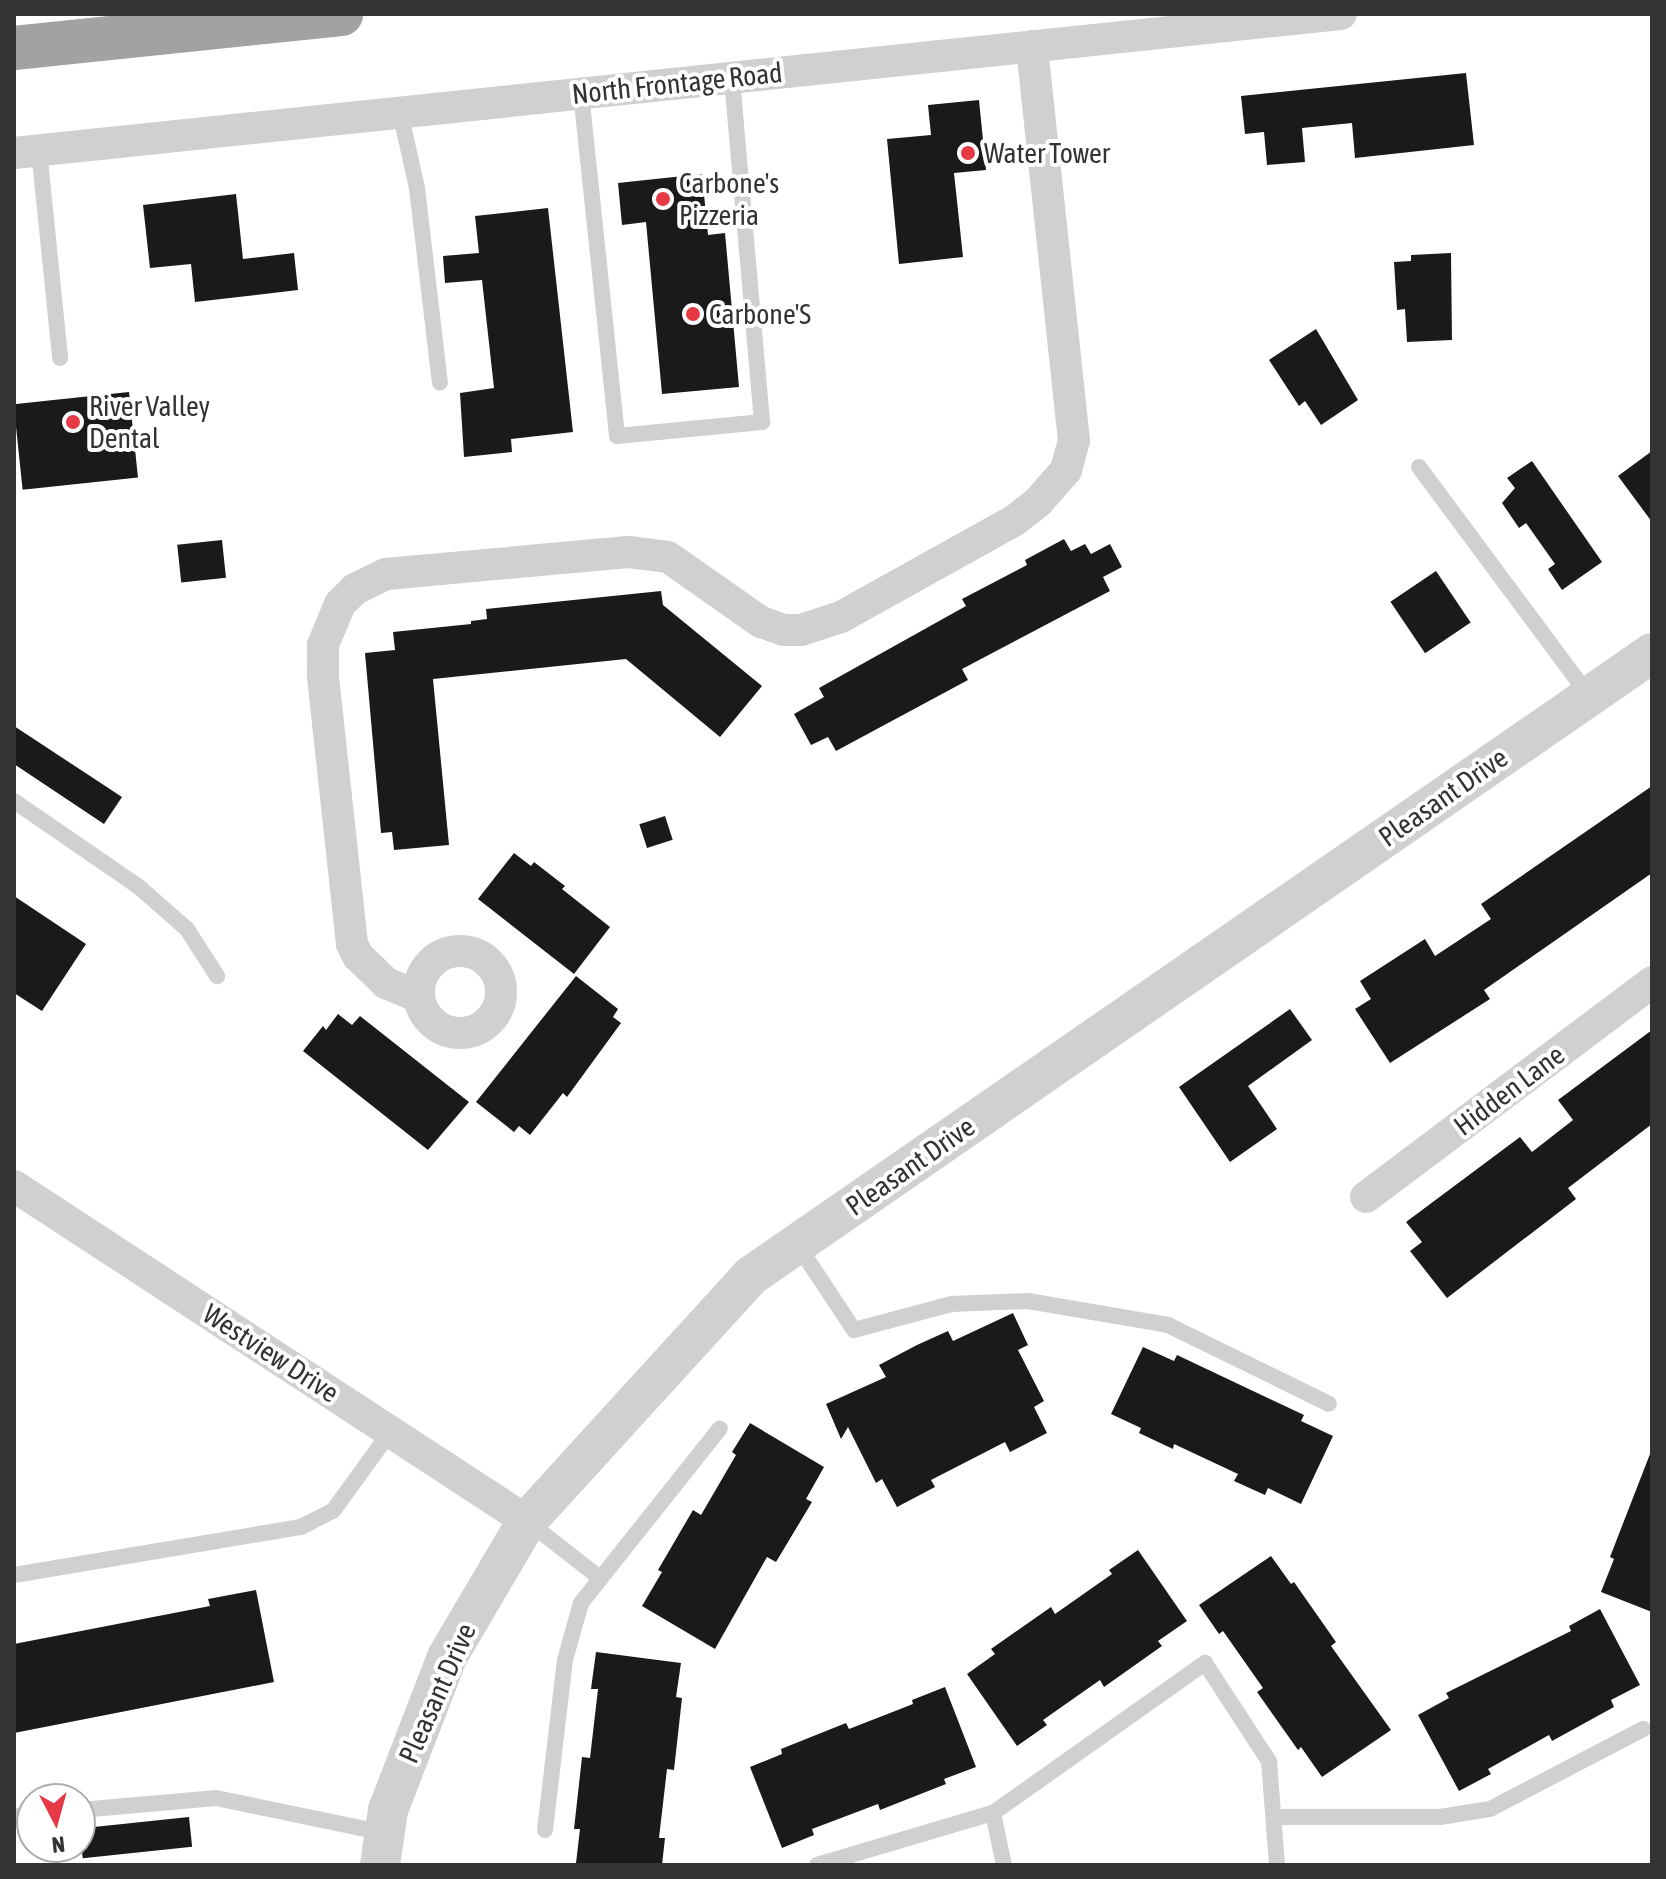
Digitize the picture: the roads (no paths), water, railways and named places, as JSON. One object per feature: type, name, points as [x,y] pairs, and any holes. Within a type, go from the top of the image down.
[{"type":"highway","points":[[14,48],[341,14]]},
{"type":"street","name":"North Frontage Road","points":[[26,152],[1341,14]]},
{"type":"street","points":[[419,997],[386,983],[358,956],[352,944],[323,675],[323,645],[340,604],[355,589],[386,574],[628,552],[668,557],[761,622],[784,630],[801,630],[841,617],[1015,520],[1038,502],[1066,470],[1074,441],[1032,46]]},
{"type":"street","name":"Pleasant Drive","points":[[382,1849],[388,1810],[447,1657],[527,1521],[752,1275],[1652,653]]},
{"type":"street","name":"Hidden Lane","points":[[1366,1197],[1652,982]]},
{"type":"street","name":"Westview Drive","points":[[14,1186],[527,1521]]},
{"type":"lane","points":[[581,93],[617,436],[762,422],[732,77]]},
{"type":"lane","points":[[400,112],[417,188],[440,383]]},
{"type":"lane","points":[[26,152],[60,358]]},
{"type":"lane","points":[[1419,467],[1589,696]]},
{"type":"lane","points":[[14,801],[139,887],[187,929],[217,976]]},
{"type":"lane","points":[[797,1244],[854,1330],[952,1304],[1028,1301],[1168,1325],[1329,1404]]},
{"type":"lane","points":[[545,1830],[565,1660],[581,1603],[720,1428]]},
{"type":"lane","points":[[14,1575],[301,1527],[333,1511],[391,1431]]},
{"type":"lane","points":[[527,1521],[600,1578]]},
{"type":"lane","points":[[817,1865],[993,1813],[1205,1663],[1269,1761],[1277,1865]]},
{"type":"lane","points":[[1275,1817],[1440,1817],[1490,1809],[1643,1729]]},
{"type":"lane","points":[[96,1809],[216,1798],[382,1849]]},
{"type":"lane","points":[[993,1813],[1004,1865]]},
{"type":"place","name":"Water Tower","points":[[968,153]]},
{"type":"place","name":"Carbone's Pizzeria","points":[[663,199]]},
{"type":"place","name":"Carbone'S","points":[[693,314]]},
{"type":"place","name":"River Valley Dental","points":[[73,422]]}]
